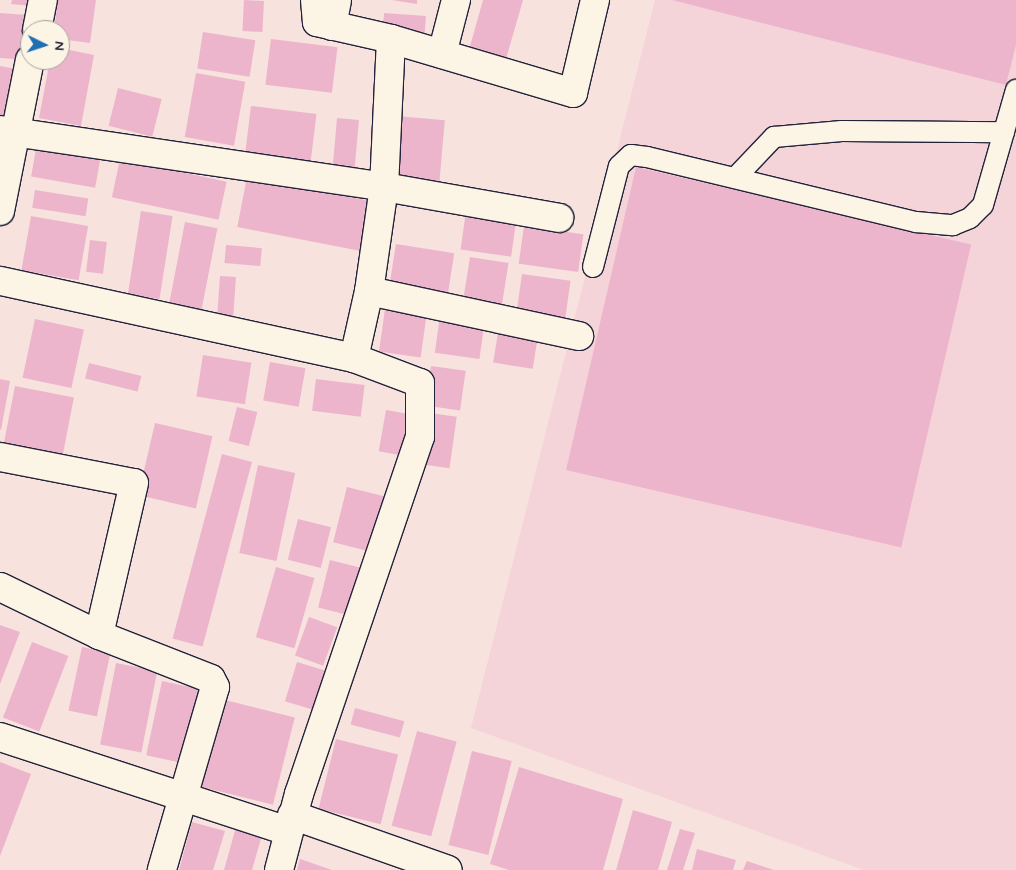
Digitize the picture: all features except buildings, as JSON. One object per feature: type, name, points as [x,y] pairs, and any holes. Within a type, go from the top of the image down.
[{"type":"street","points":[[39,20],[43,0]]},
{"type":"street","points":[[315,0],[318,22],[335,13],[391,39],[573,92],[595,0]]},
{"type":"street","points":[[442,54],[456,0]]},
{"type":"street","points":[[354,358],[369,291],[384,187],[391,39]]},
{"type":"street","points":[[0,211],[7,132],[27,70]]},
{"type":"street","points":[[7,132],[384,187],[559,218]]},
{"type":"street","points":[[0,281],[354,358],[420,383],[420,437],[290,823],[279,870]]},
{"type":"street","points":[[369,291],[579,336]]},
{"type":"street","points":[[0,458],[134,483],[99,635]]},
{"type":"street","points":[[0,587],[99,635],[211,679],[215,687],[162,870]]},
{"type":"street","points":[[0,737],[183,797],[290,823],[448,870]]},
{"type":"lane","points":[[593,267],[619,166],[631,155],[647,157],[916,222],[953,225],[970,218],[983,204],[1016,90]]},
{"type":"lane","points":[[734,178],[774,137],[842,131],[1004,132]]},
{"type":"shaded area","points":[[655,0],[1016,0],[1016,870],[864,870],[471,728]]}]
